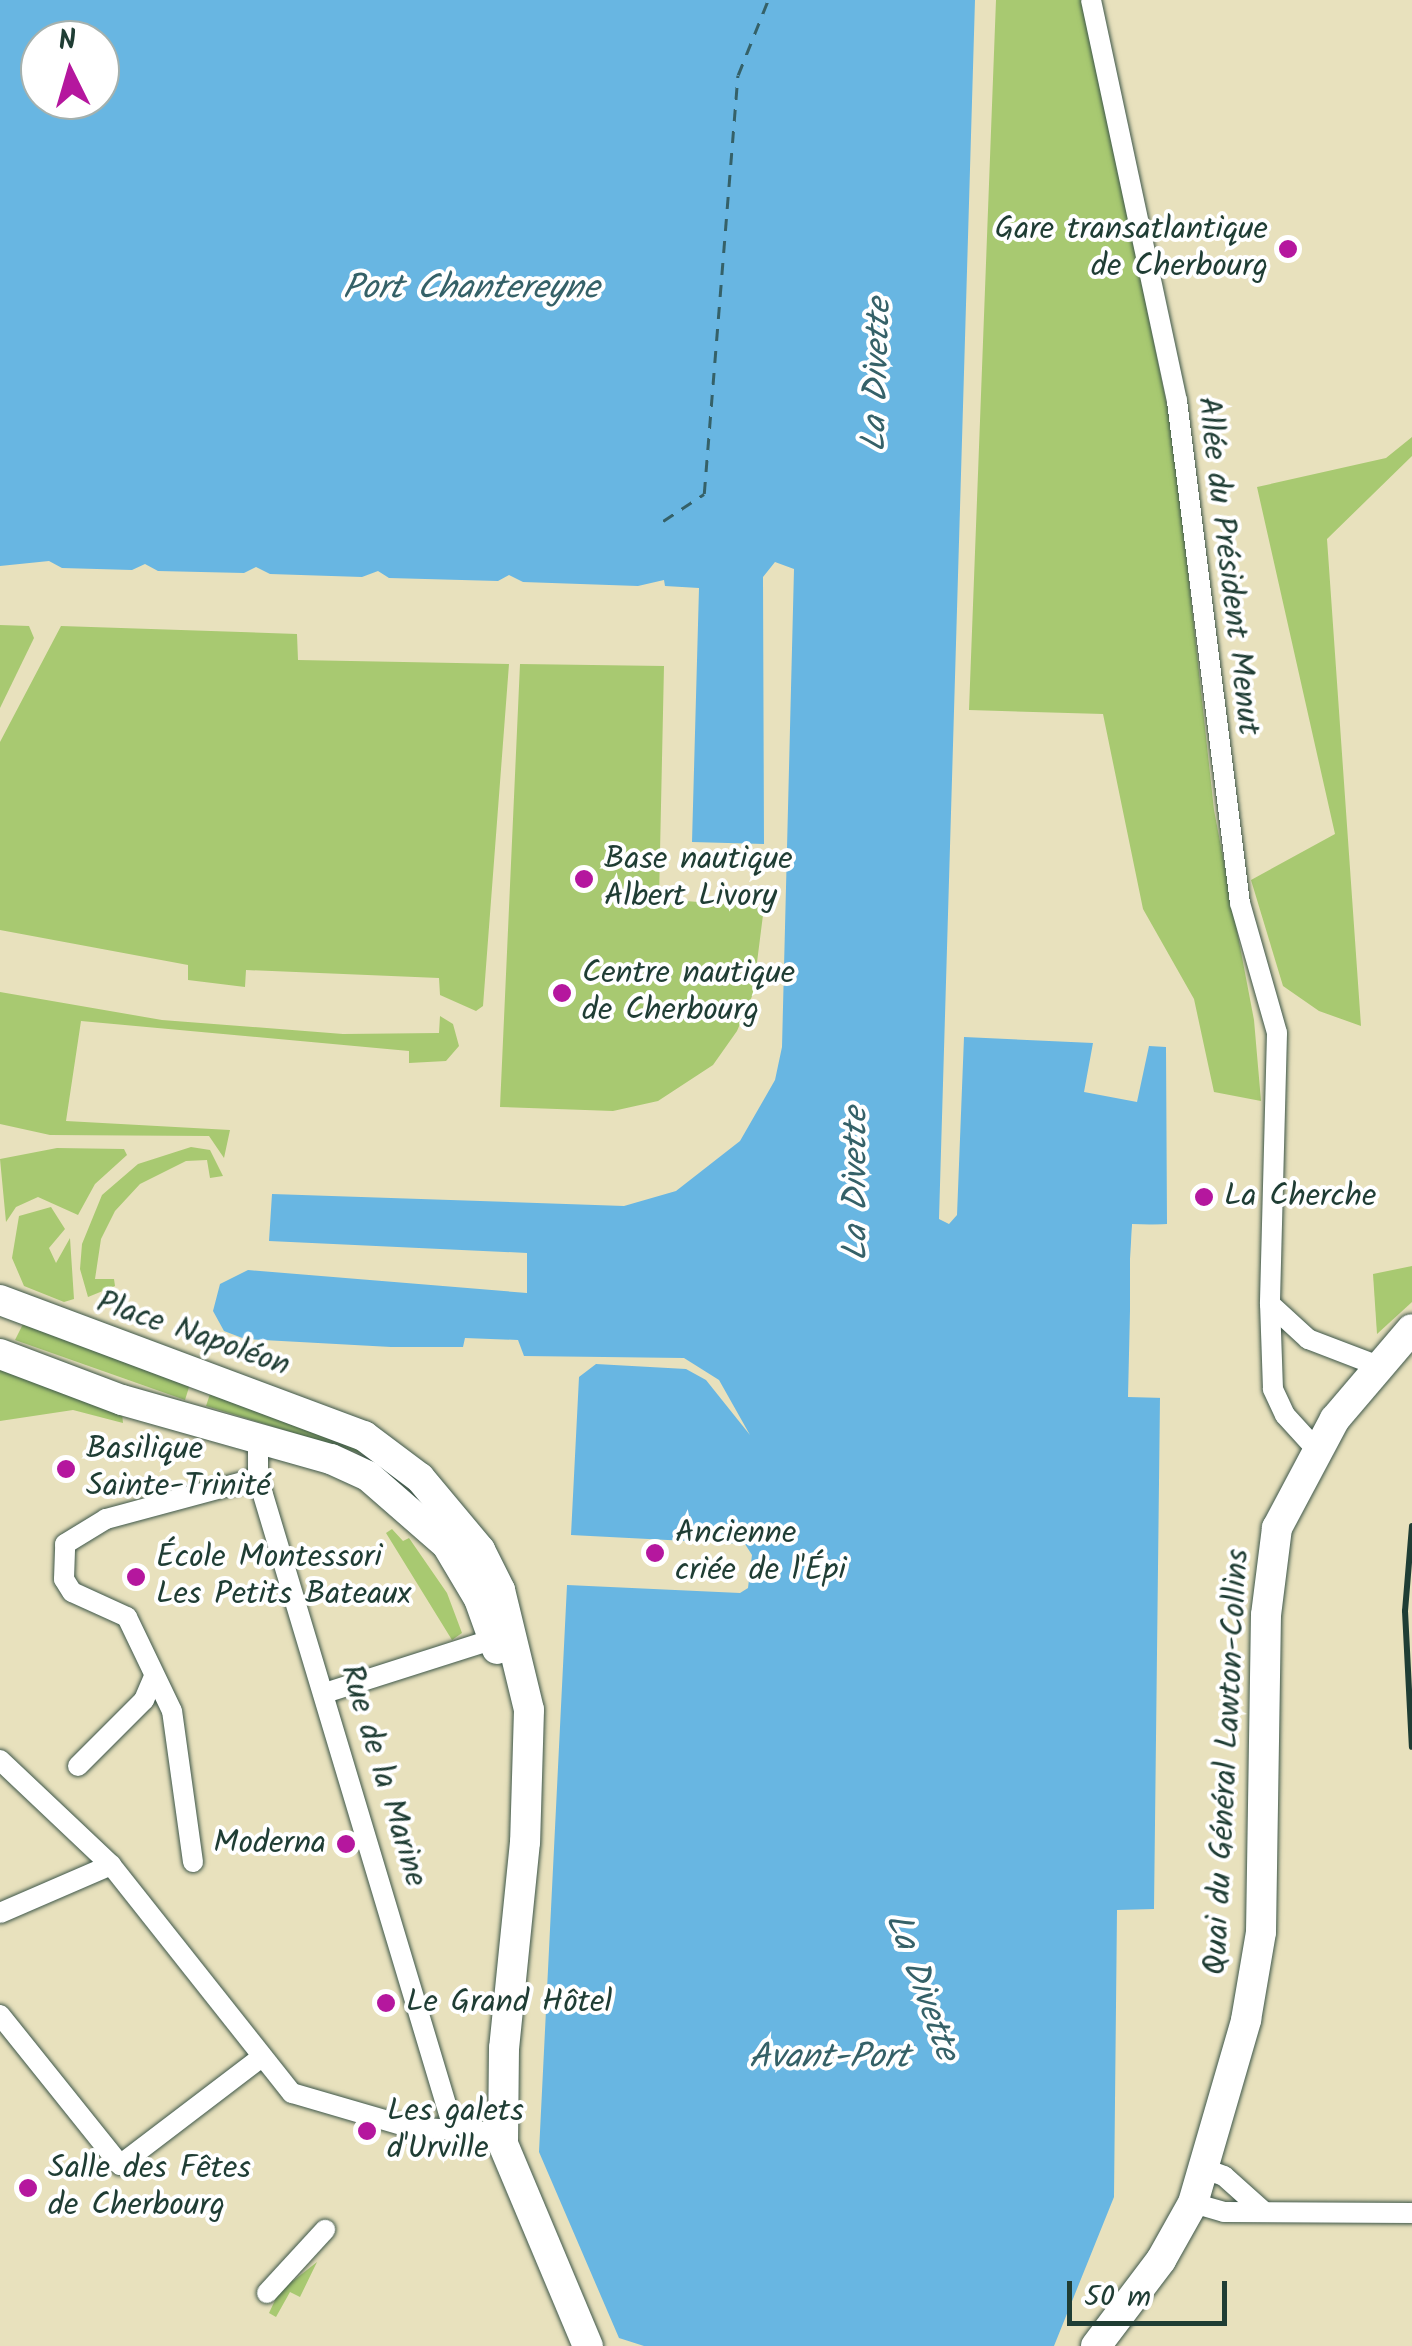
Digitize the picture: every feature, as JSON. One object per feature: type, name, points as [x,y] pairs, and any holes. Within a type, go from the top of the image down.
[{"type":"main road","name":"Place Napoléon","points":[[0,1300],[364,1436],[420,1478],[459,1520],[500,1590],[529,1710],[525,1842],[516,1879]]},
{"type":"main road","name":"Quai du Général Lawton-Collins","points":[[1105,2341],[1193,2203],[1246,2020],[1261,1932],[1269,1562],[1289,1498],[1316,1448],[1376,1365],[1412,1328]]},
{"type":"main road","points":[[0,1354],[122,1400],[351,1467],[413,1509],[460,1566],[494,1639],[508,1687],[506,1828],[516,1879],[502,2133],[510,2170],[588,2346]]},
{"type":"street","name":"Allée du Président Menut","points":[[1091,0],[1177,401],[1240,904],[1277,1033],[1270,1304],[1273,1389],[1285,1415],[1316,1448]]},
{"type":"street","points":[[1270,1304],[1308,1340],[1376,1365]]},
{"type":"street","name":"Rue de la Marine","points":[[258,1440],[258,1478],[326,1693],[454,2131]]},
{"type":"street","points":[[193,1862],[172,1711],[153,1679],[126,1617],[72,1592],[64,1579],[65,1544],[86,1526],[258,1478]]},
{"type":"street","points":[[326,1693],[494,1639]]},
{"type":"street","points":[[78,1766],[144,1700],[153,1679]]},
{"type":"street","points":[[0,1760],[111,1865],[297,2096],[431,2129],[502,2133]]},
{"type":"street","points":[[0,1913],[111,1865]]},
{"type":"street","points":[[6,2023],[120,2165],[262,2057]]},
{"type":"street","points":[[1205,2170],[1224,2176],[1262,2210]]},
{"type":"street","points":[[1193,2203],[1224,2212],[1412,2213]]},
{"type":"street","points":[[267,2293],[326,2230]]},
{"type":"green space","points":[[996,0],[1083,0],[1173,435],[1214,810],[1254,1020],[1261,1101],[1214,1092],[1194,999],[1143,909],[1103,714],[969,710]]},
{"type":"green space","points":[[1412,437],[1412,456],[1327,539],[1361,1026],[1319,1011],[1283,986],[1251,880],[1335,834],[1257,487],[1386,458]]},
{"type":"green space","points":[[0,625],[29,626],[34,638],[0,708]]},
{"type":"green space","points":[[61,626],[297,634],[298,660],[509,664],[483,1006],[476,1011],[440,995],[439,978],[246,970],[245,987],[188,980],[188,965],[0,930],[0,742]]},
{"type":"green space","name":"Base nautique Albert Livory","points":[[520,664],[664,666],[659,899],[764,907],[753,994],[737,1031],[713,1065],[658,1101],[613,1111],[500,1107]]},
{"type":"green space","points":[[0,992],[162,1020],[343,1034],[439,1033],[440,1016],[453,1024],[459,1046],[446,1061],[409,1063],[409,1051],[81,1021],[66,1121],[230,1130],[224,1158],[209,1136],[50,1135],[0,1124]]},
{"type":"green space","points":[[191,1147],[210,1150],[223,1176],[210,1178],[207,1160],[186,1161],[140,1184],[115,1211],[101,1239],[95,1279],[114,1279],[115,1286],[88,1297],[80,1269],[82,1244],[102,1195],[138,1164]]},
{"type":"green space","points":[[57,1148],[124,1149],[127,1155],[95,1184],[78,1215],[38,1197],[16,1207],[6,1222],[0,1159]]},
{"type":"green space","points":[[51,1207],[65,1229],[49,1248],[56,1263],[70,1238],[74,1299],[64,1302],[24,1286],[12,1258],[19,1216]]},
{"type":"green space","points":[[1412,1266],[1412,1302],[1377,1334],[1373,1274]]},
{"type":"green space","points":[[25,1320],[190,1384],[185,1400],[15,1340]]},
{"type":"green space","points":[[0,1366],[122,1414],[123,1423],[73,1410],[0,1421]]},
{"type":"green space","points":[[211,1391],[324,1426],[366,1455],[206,1406]]},
{"type":"green space","points":[[392,1529],[403,1541],[409,1538],[447,1593],[462,1633],[452,1640],[386,1533]]},
{"type":"green space","points":[[317,2262],[300,2297],[290,2292],[276,2317],[269,2313],[287,2275],[293,2281]]},
{"type":"water","points":[[0,0],[975,0],[939,1219],[949,1224],[957,1215],[964,1037],[1093,1043],[1084,1092],[1137,1102],[1149,1046],[1166,1047],[1167,1224],[1132,1226],[1130,1259],[1130,1396],[1160,1397],[1154,1909],[1117,1910],[1114,2197],[1054,2346],[644,2346],[619,2338],[539,2152],[567,1585],[740,1593],[748,1588],[752,1555],[745,1544],[571,1535],[579,1377],[596,1364],[686,1369],[706,1380],[750,1435],[719,1380],[684,1358],[524,1356],[518,1340],[465,1338],[463,1347],[391,1347],[245,1339],[224,1331],[213,1311],[220,1284],[248,1270],[527,1293],[527,1253],[269,1241],[272,1194],[624,1206],[676,1191],[740,1141],[775,1080],[782,1047],[794,569],[775,562],[763,577],[764,844],[692,842],[699,588],[665,586],[664,580],[638,586],[523,582],[509,575],[498,581],[389,578],[378,571],[362,577],[270,574],[256,567],[244,573],[158,571],[145,564],[132,570],[62,568],[49,561],[0,566]]},
{"type":"pier","points":[[1132,1224],[1168,1225],[1136,1230],[1135,1257],[1135,1392],[1161,1392],[1165,1398],[1128,1397]]},
{"type":"ferry route","points":[[663,521],[704,494],[738,75],[768,0]]},
{"type":"railway","points":[[1412,1526],[1405,1611],[1412,1747]]},
{"type":"place","name":"Gare transatlantique de Cherbourg","points":[[1288,249]]},
{"type":"place","name":"Base nautique Albert Livory","points":[[584,879]]},
{"type":"place","name":"Centre nautique de Cherbourg","points":[[562,993]]},
{"type":"place","name":"La Cherche","points":[[1204,1197]]},
{"type":"place","name":"Basilique Sainte-Trinité","points":[[66,1469]]},
{"type":"place","name":"Ancienne criée de l'Épi","points":[[655,1553]]},
{"type":"place","name":"École Montessori Les Petits Bateaux","points":[[136,1577]]},
{"type":"place","name":"Moderna","points":[[346,1844]]},
{"type":"place","name":"Le Grand Hôtel","points":[[386,2003]]},
{"type":"place","name":"Les galets d'Urville","points":[[367,2131]]},
{"type":"place","name":"Salle des Fêtes de Cherbourg","points":[[28,2188]]},
{"type":"water label","name":"Port Chantereyne","points":[[471,289]]},
{"type":"water label","name":"La Divette","points":[[878,375]]},
{"type":"water label","name":"La Divette","points":[[857,1184]]},
{"type":"water label","name":"La Divette","points":[[921,1987]]},
{"type":"water label","name":"Avant-Port","points":[[829,2058]]}]
